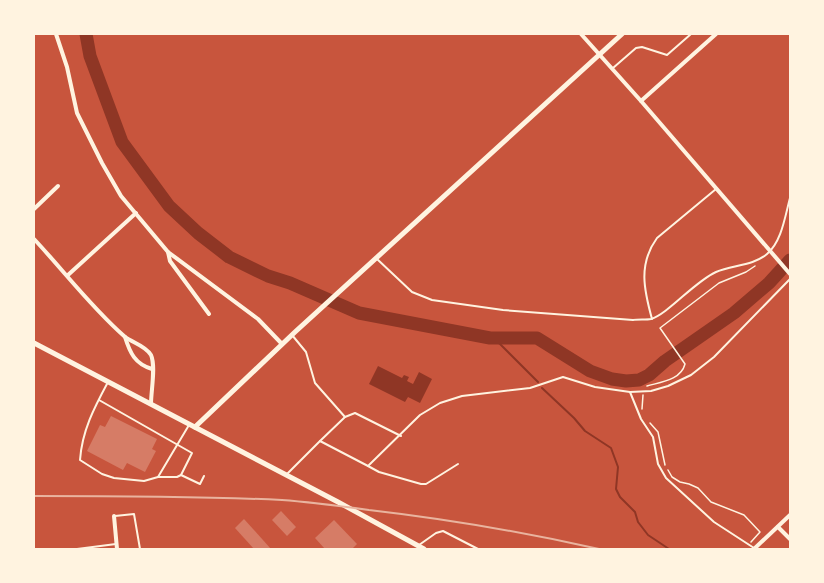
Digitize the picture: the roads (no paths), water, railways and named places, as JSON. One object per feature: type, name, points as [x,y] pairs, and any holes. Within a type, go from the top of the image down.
[{"type":"street","points":[[56,34],[72,87],[77,113],[121,196],[168,252],[255,316],[282,344]]},
{"type":"street","points":[[581,34],[641,101],[790,274]]},
{"type":"street","points":[[192,426],[622,34]]},
{"type":"street","points":[[641,101],[716,34]]},
{"type":"street","points":[[34,209],[58,186]]},
{"type":"street","points":[[68,275],[136,213]]},
{"type":"street","points":[[34,239],[125,337],[145,348],[150,354],[154,364],[152,369],[151,404]]},
{"type":"street","points":[[168,252],[170,261],[209,314]]},
{"type":"street","points":[[125,337],[134,359],[140,364],[152,369]]},
{"type":"street","points":[[34,343],[286,475],[416,547],[424,549]]},
{"type":"street","points":[[754,549],[790,515]]},
{"type":"street","points":[[114,516],[117,549]]},
{"type":"street","points":[[778,527],[790,539]]},
{"type":"lane","points":[[612,69],[636,48],[642,47],[667,55],[691,34]]},
{"type":"lane","points":[[652,319],[644,278],[645,262],[650,248],[657,238],[716,189]]},
{"type":"lane","points":[[376,259],[412,292],[432,300],[503,310],[633,320],[652,319],[703,278],[717,272],[755,261],[767,254],[777,242],[790,198]]},
{"type":"lane","points":[[368,466],[401,436],[420,415],[440,403],[462,396],[530,388],[563,376],[594,387],[630,392],[643,392],[668,386],[691,375],[714,357],[790,279]]},
{"type":"lane","points":[[294,334],[306,352],[315,383],[345,417]]},
{"type":"lane","points":[[99,400],[192,452],[181,474],[177,477],[158,477],[144,481],[114,478],[102,474],[80,460],[81,445],[86,424],[108,382]]},
{"type":"lane","points":[[630,392],[641,419],[653,437],[658,464],[666,478],[714,522],[754,549]]},
{"type":"lane","points":[[286,475],[345,417],[355,413],[401,436]]},
{"type":"lane","points":[[158,477],[178,444],[192,426]]},
{"type":"lane","points":[[320,441],[380,472],[421,484],[426,484],[458,464]]},
{"type":"lane","points":[[181,474],[200,484],[204,476]]},
{"type":"lane","points":[[114,516],[134,514],[140,549]]},
{"type":"lane","points":[[416,547],[443,531],[478,549]]},
{"type":"lane","points":[[77,549],[117,544]]},
{"type":"waterway","points":[[86,34],[90,56],[122,142],[169,206],[198,233],[229,257],[268,276],[290,283],[359,313],[490,338],[537,338],[590,371],[612,379],[626,381],[639,380],[649,375],[665,361],[734,313],[769,283],[790,260]]},
{"type":"waterway","points":[[490,338],[500,344],[538,382]]},
{"type":"waterway","points":[[542,388],[574,418],[585,431],[611,448],[618,467],[616,489],[620,497],[635,512],[638,522],[648,535],[669,549]]},
{"type":"railway","points":[[34,496],[189,497],[304,502],[456,522],[542,537],[599,549]]}]
